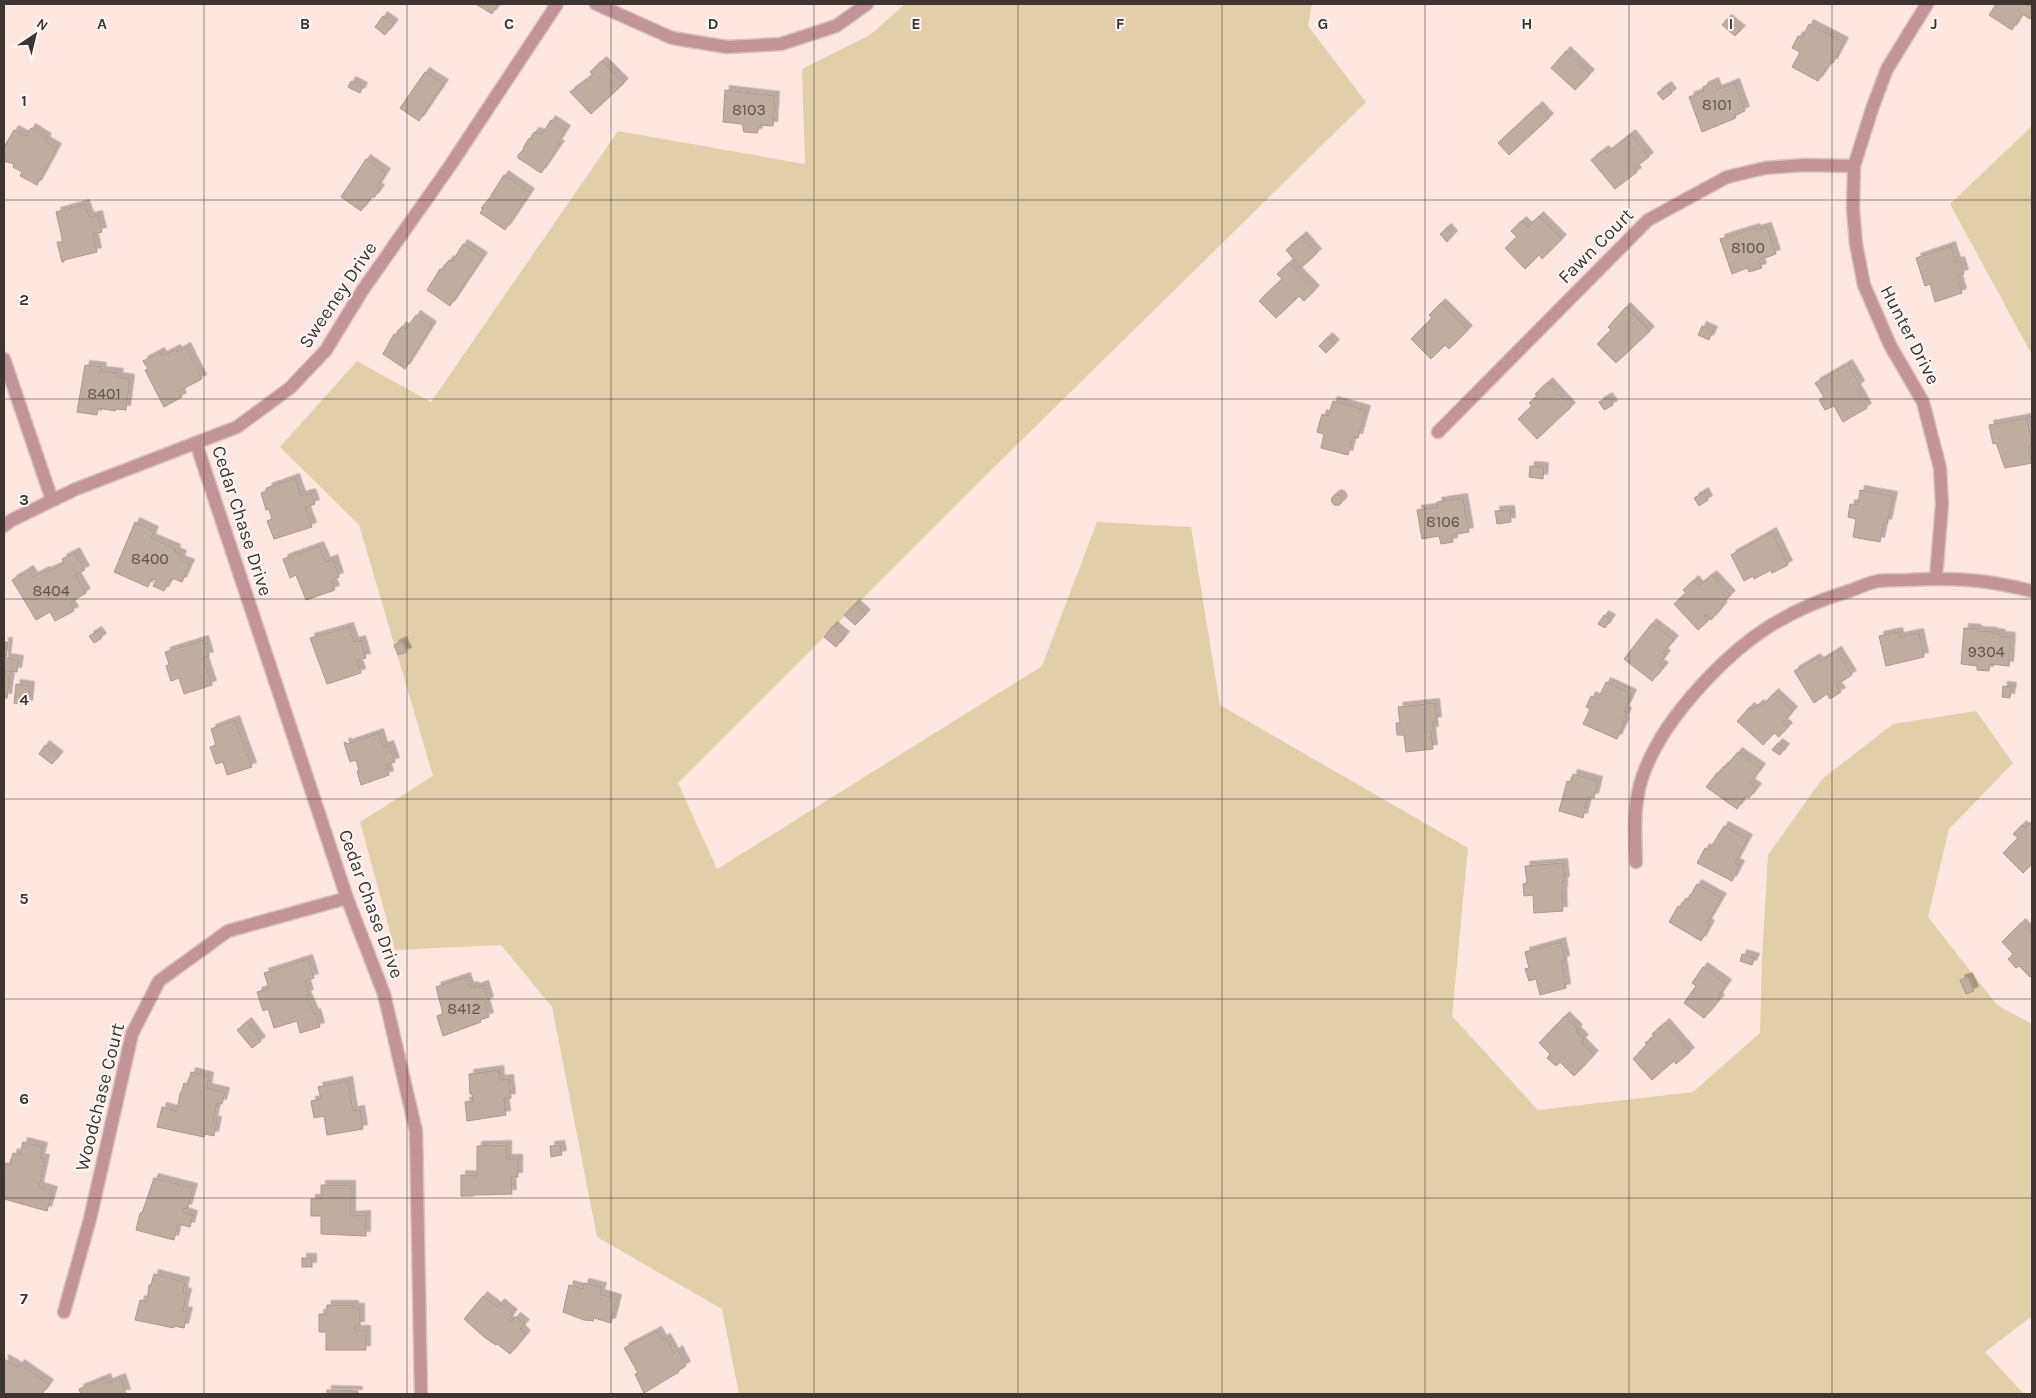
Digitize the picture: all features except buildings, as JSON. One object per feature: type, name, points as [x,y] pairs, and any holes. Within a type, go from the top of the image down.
[{"type":"street","name":"Sweeney Drive","points":[[4,526],[12,520],[76,489],[236,428],[290,388],[326,350],[362,291],[452,163],[557,4]]},
{"type":"street","points":[[596,4],[672,38],[727,48],[782,44],[836,26],[867,4]]},
{"type":"street","name":"Hunter Drive","points":[[1927,4],[1887,69],[1873,106],[1854,166],[1853,209],[1856,244],[1864,285],[1890,345],[1923,402],[1940,468],[1942,504],[1936,578]]},
{"type":"street","name":"Fawn Court","points":[[1438,432],[1648,220],[1727,177],[1764,168],[1804,164],[1854,166]]},
{"type":"street","points":[[4,359],[52,500]]},
{"type":"street","name":"Cedar Chase Drive","points":[[196,443],[347,898],[384,994],[416,1132],[421,1394]]},
{"type":"street","points":[[1636,862],[1635,812],[1643,775],[1662,736],[1684,706],[1715,672],[1744,646],[1782,619],[1828,598],[1878,582],[1936,578],[1995,582],[2032,591]]},
{"type":"street","name":"Woodchase Court","points":[[64,1312],[90,1218],[132,1034],[158,981],[228,932],[347,898]]},
{"type":"shaded area","points":[[905,4],[1312,4],[1308,26],[1366,102],[981,480],[678,783],[717,869],[1042,666],[1097,522],[1191,527],[1220,705],[1468,848],[1452,1016],[1538,1110],[1693,1092],[1760,1033],[1768,855],[1822,779],[1893,724],[1976,711],[2013,763],[1949,829],[1928,917],[1997,1005],[2032,1024],[2032,1316],[1985,1352],[2024,1394],[739,1394],[722,1309],[597,1237],[552,1007],[501,945],[395,950],[360,822],[433,776],[359,525],[280,447],[357,361],[431,402],[618,131],[805,164],[802,69],[870,35]]},
{"type":"shaded area","points":[[2032,126],[2032,355],[1950,204]]}]
